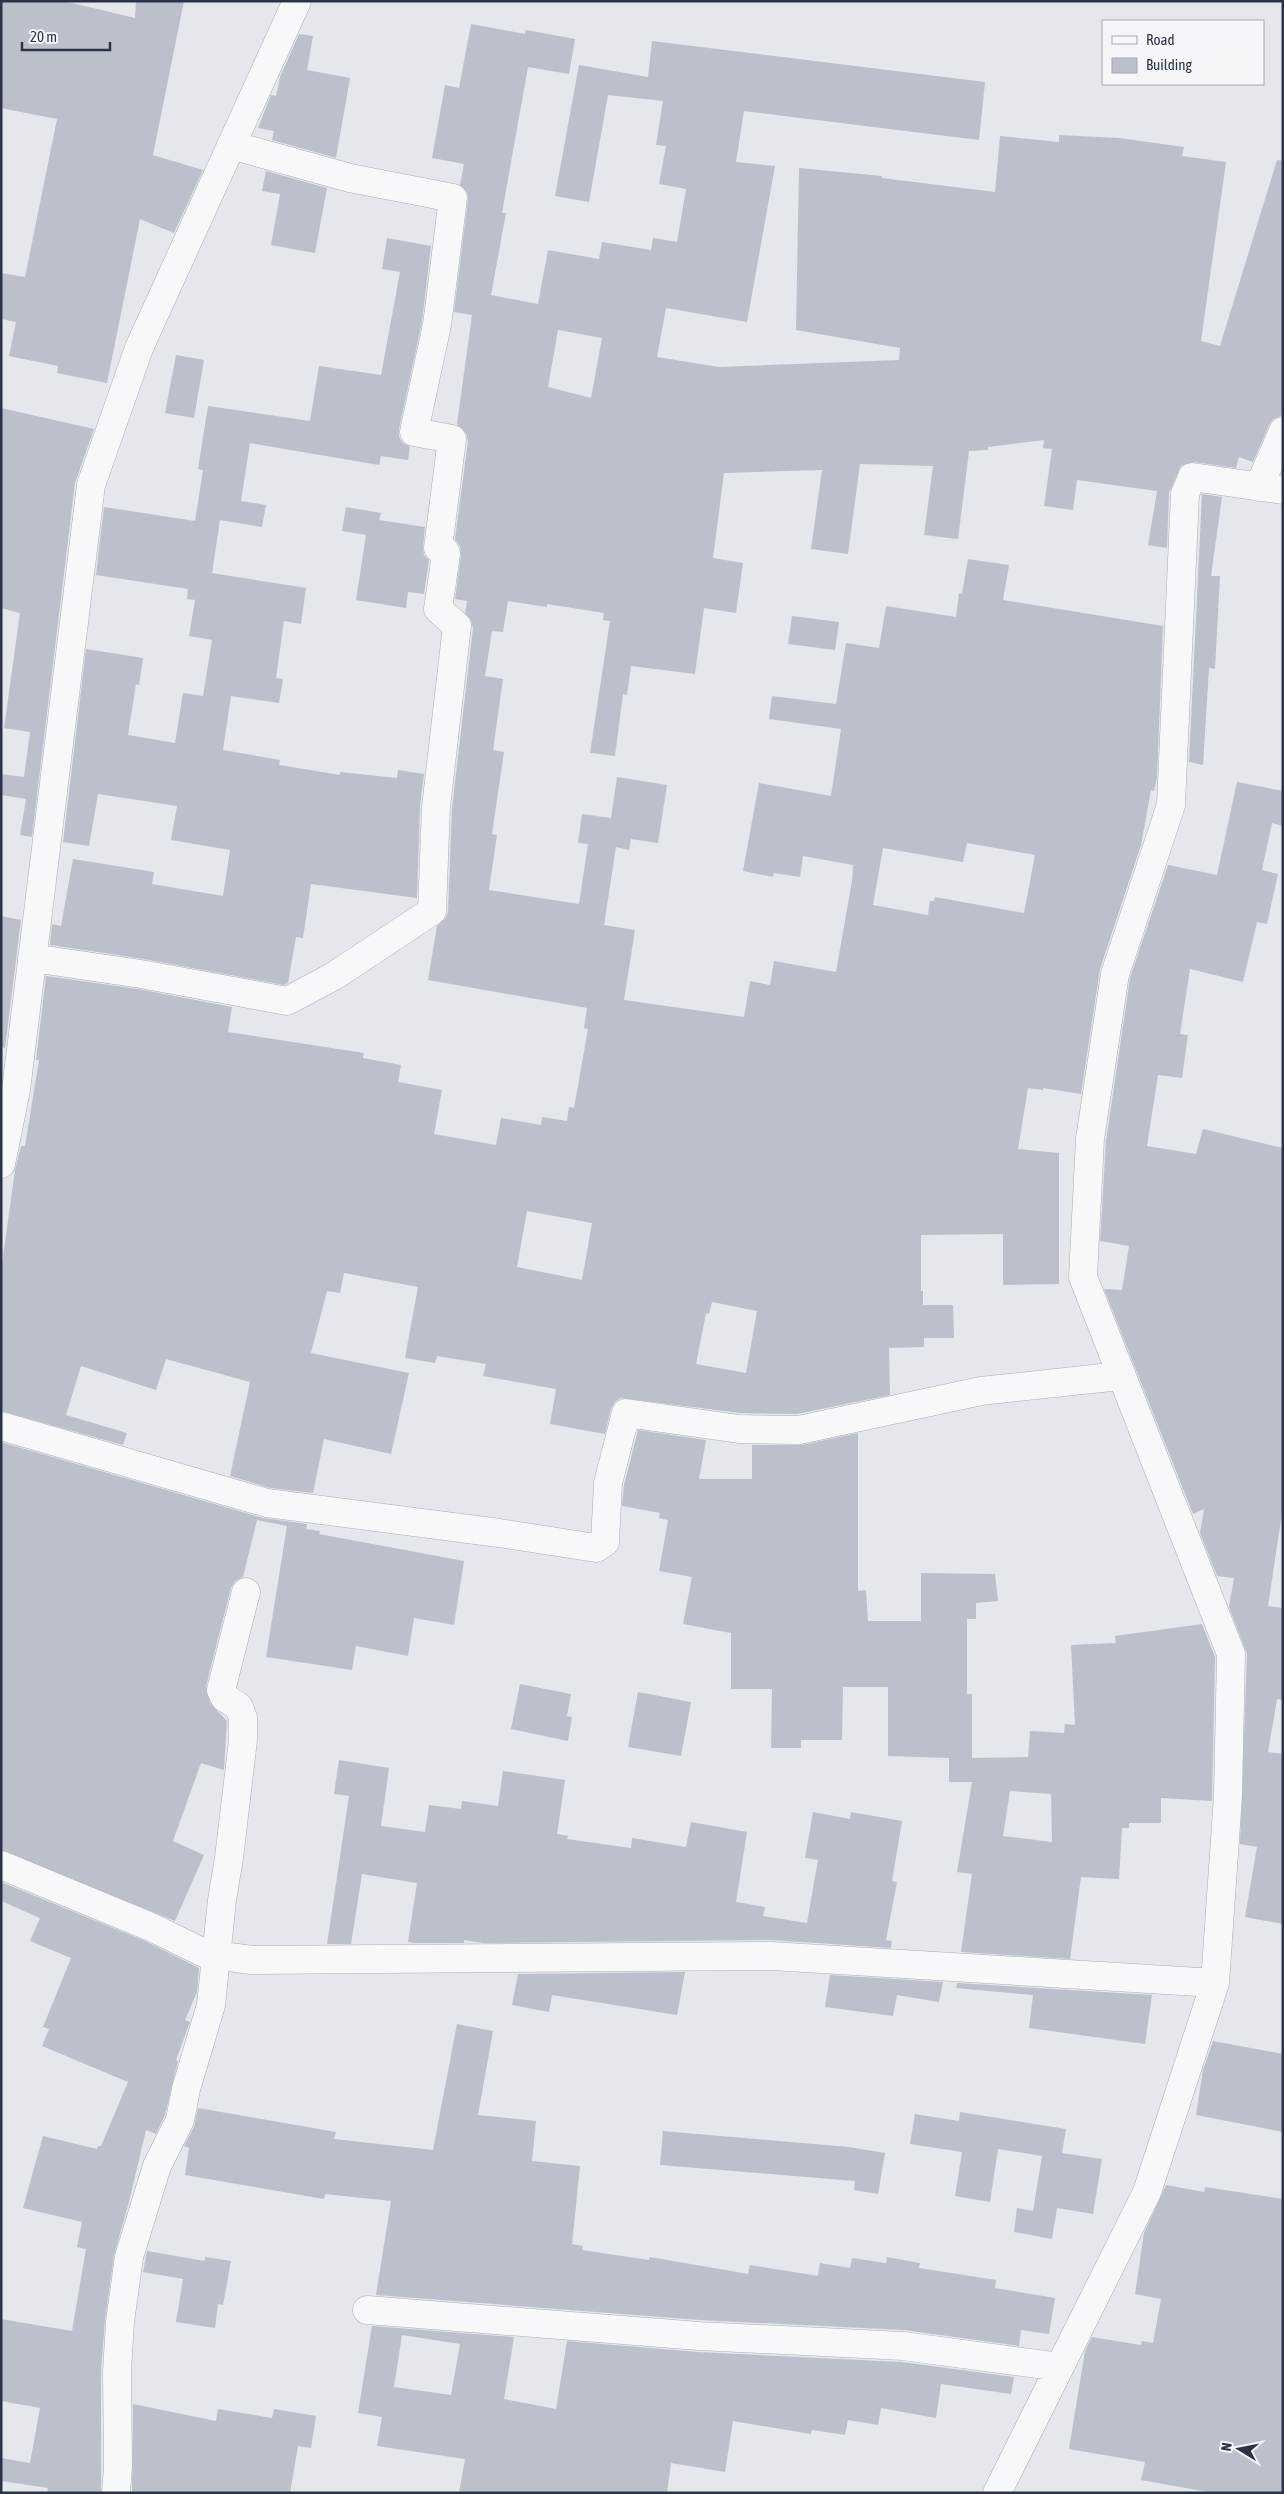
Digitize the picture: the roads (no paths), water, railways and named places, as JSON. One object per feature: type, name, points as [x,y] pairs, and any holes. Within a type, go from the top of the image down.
[{"type":"street","points":[[1,1164],[16,1090],[91,485],[139,348],[297,1]]},
{"type":"street","points":[[32,958],[141,974],[287,1001],[334,976],[432,911],[436,807],[457,626],[438,609],[446,554],[445,551],[438,548],[452,439],[414,432],[437,325],[453,198],[350,178],[231,146]]},
{"type":"street","points":[[998,2493],[1147,2192],[1215,1983],[1228,1796],[1231,1654],[1120,1376],[1083,1277],[1090,1139],[1115,974],[1171,805],[1184,494],[1192,478],[1271,488],[1283,431]]},
{"type":"street","points":[[1,1426],[267,1503],[499,1532],[596,1548],[605,1542],[608,1483],[626,1413],[739,1429],[799,1430],[981,1391],[1120,1376]]},
{"type":"street","points":[[116,2493],[118,2466],[117,2372],[120,2322],[129,2257],[157,2166],[180,2120],[186,2089],[212,2005],[216,1955],[243,1740],[243,1718],[239,1707],[224,1697],[220,1690],[246,1592]]},
{"type":"street","points":[[1,1864],[151,1927],[206,1954],[252,1960],[771,1956],[1215,1983]]},
{"type":"street","points":[[367,2310],[699,2336],[903,2346],[1060,2367]]}]
